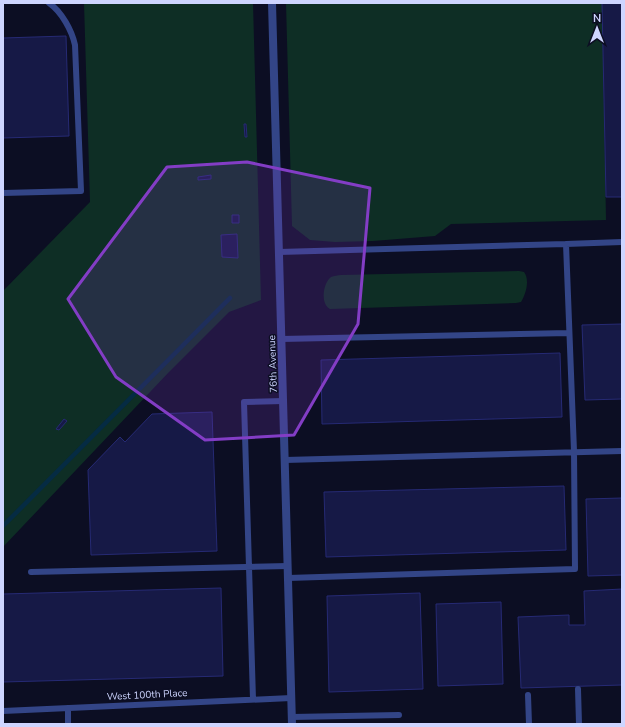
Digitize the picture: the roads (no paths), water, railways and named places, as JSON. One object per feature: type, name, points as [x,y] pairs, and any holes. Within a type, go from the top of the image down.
[{"type":"street","name":"76th Avenue","points":[[272,3],[292,721]]},
{"type":"lane","points":[[3,193],[82,191],[75,45],[73,35],[54,7],[49,3]]},
{"type":"lane","points":[[279,252],[622,242]]},
{"type":"lane","points":[[288,578],[574,569],[574,452],[566,244]]},
{"type":"lane","points":[[281,339],[569,333]]},
{"type":"lane","points":[[253,699],[244,402],[283,401]]},
{"type":"lane","points":[[285,460],[622,451]]},
{"type":"lane","points":[[31,572],[288,566]]},
{"type":"lane","points":[[578,689],[579,724]]},
{"type":"lane","points":[[528,695],[529,724]]},
{"type":"lane","name":"West 100th Place","points":[[3,711],[291,698]]},
{"type":"lane","points":[[68,708],[68,724]]},
{"type":"lane","points":[[292,721],[399,715]]},
{"type":"waterway","points":[[3,526],[230,298]]}]
